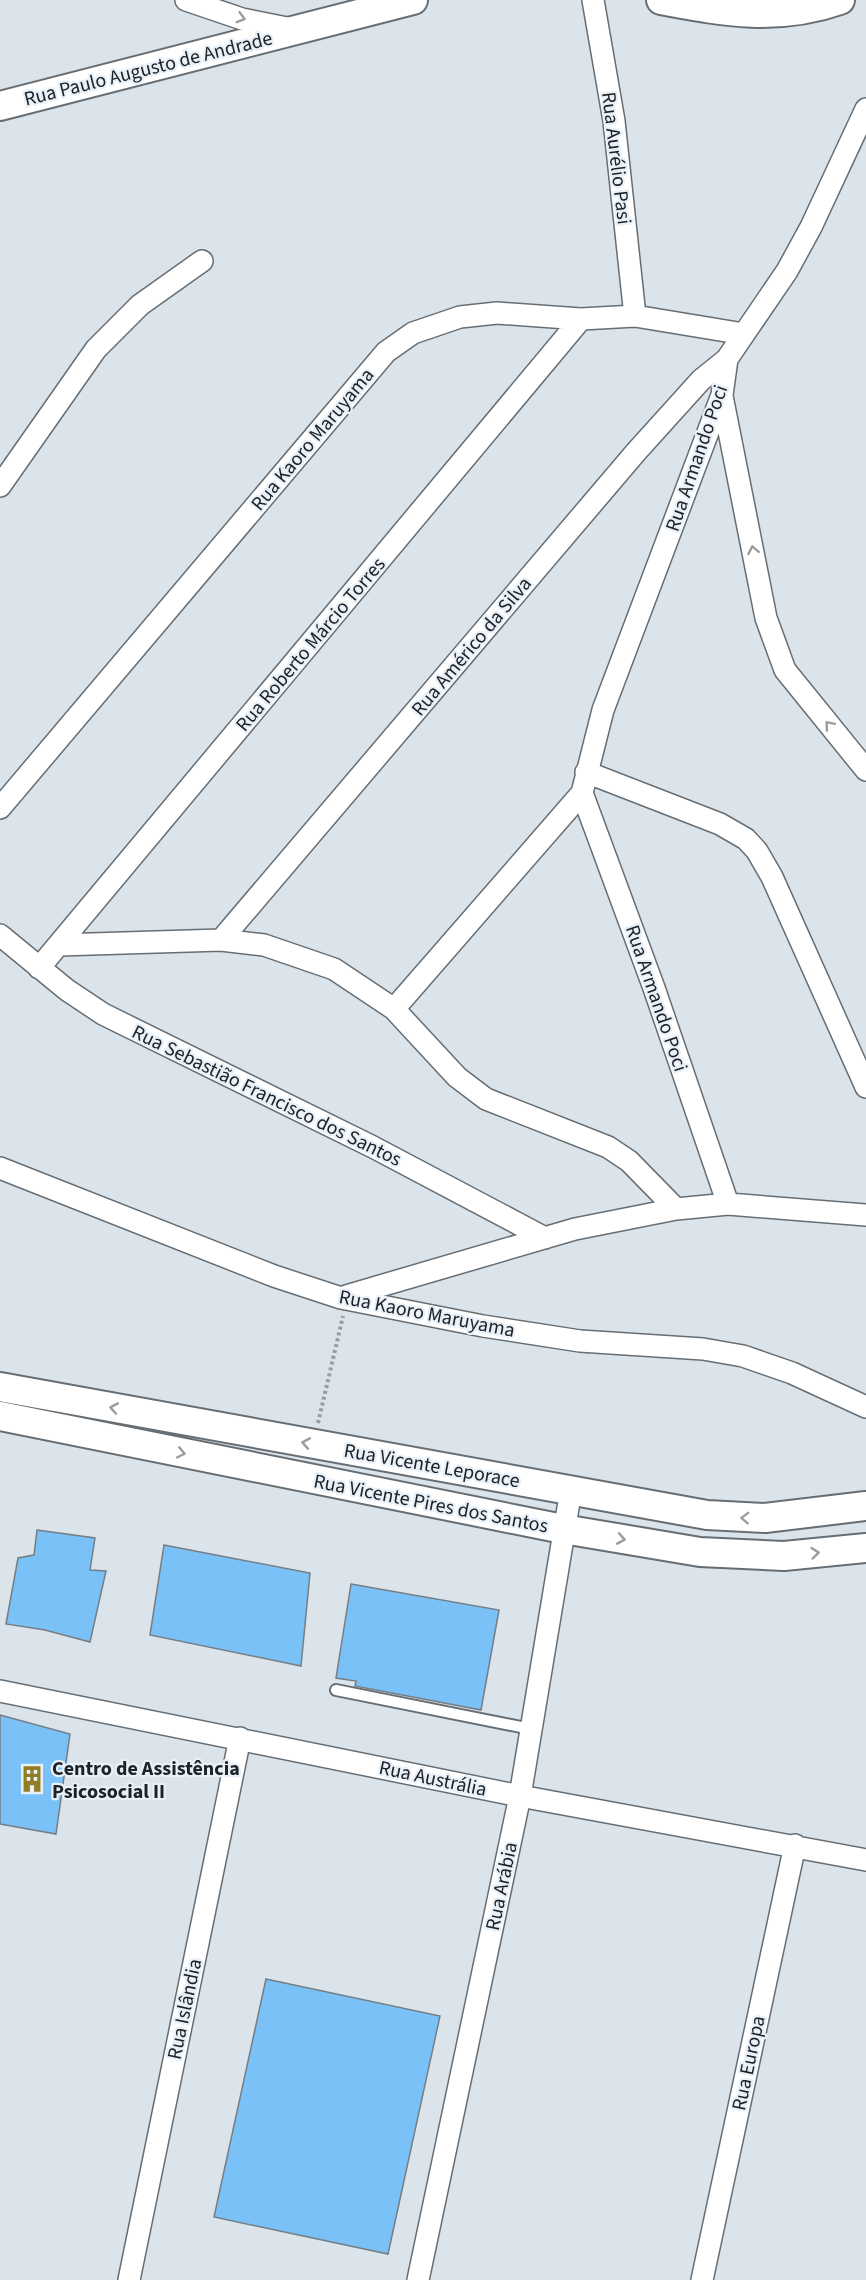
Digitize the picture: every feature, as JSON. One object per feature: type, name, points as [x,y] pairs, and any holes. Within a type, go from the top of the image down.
[{"type":"main road","name":"Rua Paulo Augusto de Andrade","points":[[0,106],[413,0]]},
{"type":"main road","points":[[661,0],[726,12],[768,15],[810,10],[840,0]]},
{"type":"main road","name":"Rua Vicente Leporace","points":[[0,1388],[707,1515],[765,1518],[866,1506]]},
{"type":"main road","name":"Rua Vicente Pires dos Santos","points":[[0,1416],[563,1529],[700,1552],[784,1556],[866,1548]]},
{"type":"street","points":[[186,0],[242,19],[297,31]]},
{"type":"street","name":"Rua Aurélio Pasi","points":[[593,0],[614,121],[635,316]]},
{"type":"street","name":"Rua Armando Poci","points":[[728,1204],[654,988],[582,794],[603,710],[722,395],[727,358],[787,271],[811,227],[866,109]]},
{"type":"street","points":[[0,486],[96,349],[140,305],[202,261]]},
{"type":"street","name":"Rua Kaoro Maruyama","points":[[0,808],[386,352],[413,333],[460,317],[497,313],[581,320],[635,316],[744,334]]},
{"type":"street","name":"Rua Roberto Márcio Torres","points":[[39,968],[581,320]]},
{"type":"street","name":"Rua Américo da Silva","points":[[221,940],[636,452],[701,380],[727,358]]},
{"type":"street","points":[[722,395],[766,618],[785,670],[866,770]]},
{"type":"street","points":[[586,772],[720,824],[746,839],[757,851],[772,877],[866,1087]]},
{"type":"street","points":[[394,1009],[582,794]]},
{"type":"street","name":"Rua Sebastião Francisco dos Santos","points":[[0,935],[39,968],[103,1014],[373,1147],[545,1238]]},
{"type":"street","points":[[59,945],[221,940],[264,945],[334,969],[394,1009],[457,1077],[486,1099],[608,1147],[629,1161],[676,1209]]},
{"type":"street","name":"Rua Kaoro Maruyama","points":[[0,1168],[274,1276],[344,1298],[483,1326],[580,1341],[703,1348],[744,1356],[792,1373],[866,1407]]},
{"type":"street","points":[[344,1298],[597,1224],[676,1209],[728,1204],[866,1215]]},
{"type":"street","name":"Rua Arábia","points":[[418,2280],[520,1796],[571,1490]]},
{"type":"street","name":"Rua Austrália","points":[[0,1691],[520,1796],[795,1845],[866,1860]]},
{"type":"street","name":"Rua Islândia","points":[[129,2280],[240,1738]]},
{"type":"street","name":"Rua Europa","points":[[702,2280],[795,1845]]},
{"type":"lane","points":[[336,1690],[531,1729]]},
{"type":"path","points":[[313,1444],[344,1298]]},
{"type":"building","points":[[37,1530],[95,1538],[90,1570],[106,1571],[90,1642],[45,1630],[6,1624],[18,1558],[34,1555]]},
{"type":"building","points":[[164,1545],[310,1573],[301,1666],[150,1635]]},
{"type":"building","points":[[351,1584],[499,1610],[481,1710],[355,1686],[356,1681],[336,1678]]},
{"type":"building","name":"Centro de Assistência Psicosocial II","points":[[0,1715],[70,1734],[56,1834],[0,1824]]},
{"type":"building","points":[[266,1979],[440,2016],[388,2254],[214,2217]]},
{"type":"place","name":"Centro de Assistência Psicosocial II","points":[[32,1779]]}]
